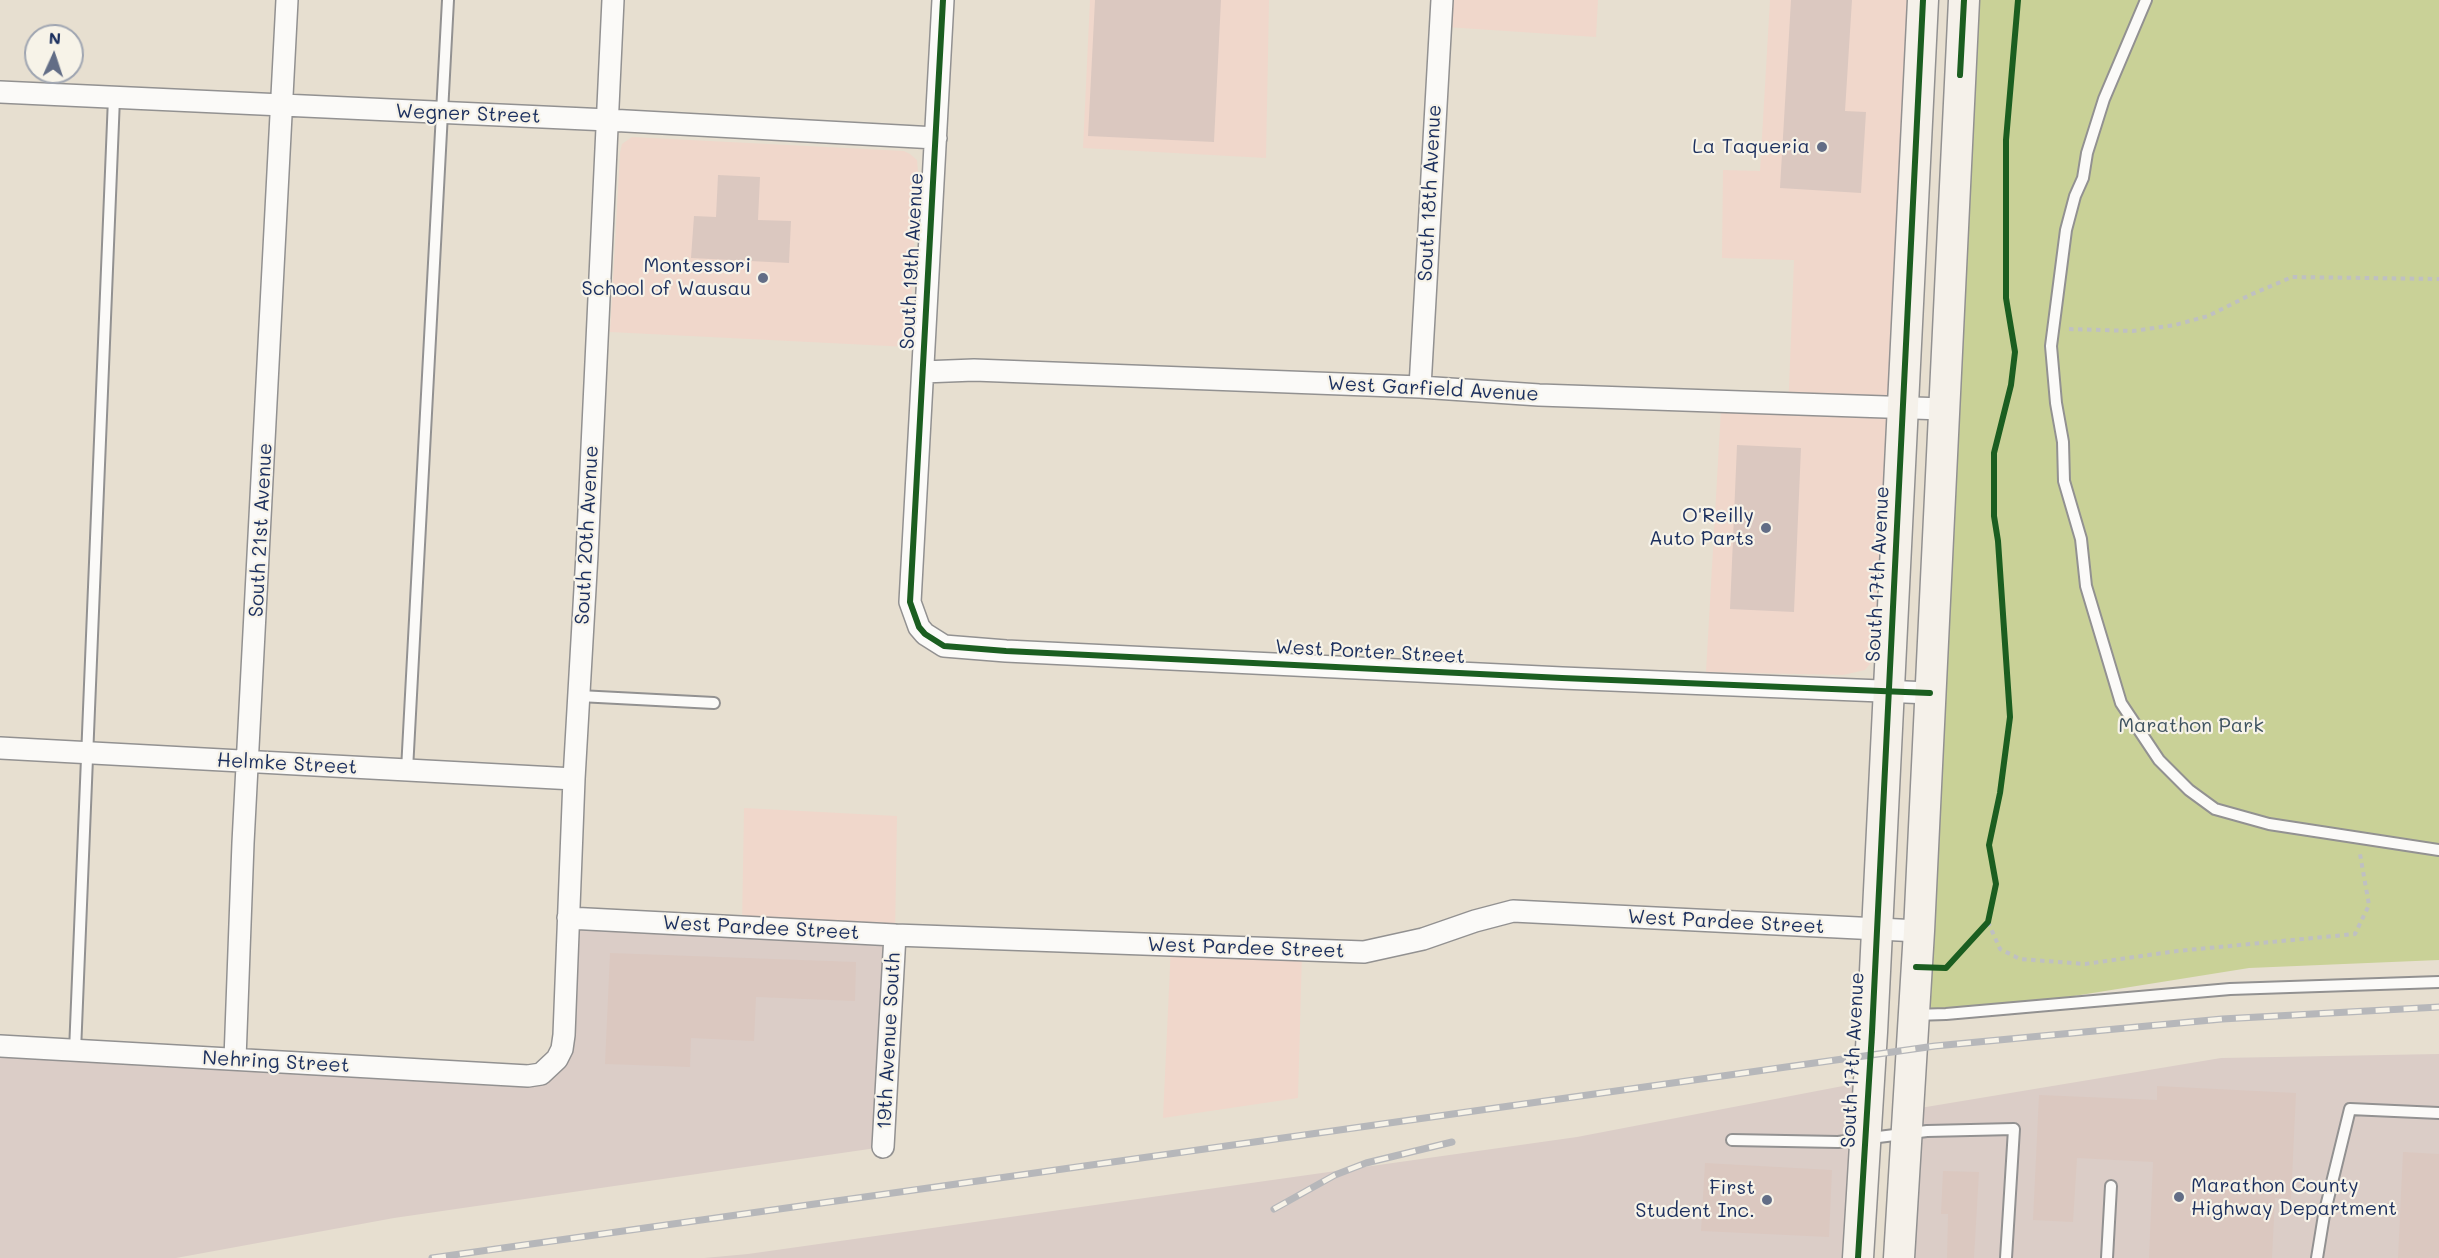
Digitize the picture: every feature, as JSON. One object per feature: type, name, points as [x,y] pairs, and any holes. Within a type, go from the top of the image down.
[{"type":"main road","name":"South 17th Avenue","points":[[1858,1258],[1877,929],[1923,0]]},
{"type":"main road","points":[[1899,1258],[1919,931],[1964,0]]},
{"type":"street","name":"South 21st Avenue","points":[[235,1059],[287,0]]},
{"type":"street","name":"South 20th Avenue","points":[[550,1067],[562,1049],[564,1035],[574,779],[613,0]]},
{"type":"street","name":"South 19th Avenue","points":[[914,524],[943,0]]},
{"type":"street","name":"South 18th Avenue","points":[[1420,387],[1442,0]]},
{"type":"street","name":"Wegner Street","points":[[0,92],[608,120],[936,138]]},
{"type":"street","name":"West Garfield Avenue","points":[[922,372],[974,370],[1420,387],[1539,395],[1943,409]]},
{"type":"street","name":"West Porter Street","points":[[914,524],[910,602],[925,634],[944,646],[1574,679],[1930,693]]},
{"type":"street","name":"Helmke Street","points":[[0,748],[574,779]]},
{"type":"street","name":"West Pardee Street","points":[[568,918],[895,935],[1364,952],[1423,939],[1475,921],[1514,911],[1919,931]]},
{"type":"street","name":"19th Avenue South","points":[[883,1147],[895,935]]},
{"type":"street","name":"Nehring Street","points":[[0,1046],[528,1076],[541,1074],[550,1067]]},
{"type":"lane","points":[[407,770],[448,0]]},
{"type":"lane","points":[[2146,0],[2104,99],[2087,153],[2083,178],[2075,196],[2066,230],[2051,346],[2056,403],[2064,442],[2064,481],[2080,539],[2086,586],[2121,703],[2159,760],[2189,790],[2215,809],[2269,824],[2439,850]]},
{"type":"lane","points":[[75,1051],[89,753],[114,98]]},
{"type":"lane","points":[[579,696],[714,703]]},
{"type":"lane","points":[[1914,1015],[2230,989],[2439,982]]},
{"type":"lane","points":[[2318,1258],[2324,1215],[2350,1109],[2439,1113]]},
{"type":"lane","points":[[1732,1140],[1830,1142],[1907,1134],[2014,1129],[2006,1258]]},
{"type":"lane","points":[[2107,1258],[2111,1186]]},
{"type":"path","points":[[2053,328],[2133,331],[2175,326],[2208,316],[2292,277],[2439,279]]},
{"type":"path","points":[[1990,912],[1989,922],[2000,949],[2020,959],[2085,964],[2177,951],[2355,934],[2369,905],[2357,836]]},
{"type":"path","points":[[1982,930],[1989,922]]},
{"type":"shaded area","points":[[1090,0],[1269,0],[1266,158],[1083,148]]},
{"type":"shaded area","points":[[1447,0],[1598,0],[1596,37],[1446,27]]},
{"type":"shaded area","points":[[1770,0],[1908,0],[1874,659],[1865,670],[1843,675],[1706,672],[1721,409],[1788,413],[1794,260],[1722,258],[1723,170],[1760,171]]},
{"type":"shaded area","name":"Montessori School of Wausau","points":[[632,137],[904,151],[910,154],[917,160],[918,172],[909,347],[610,332],[620,153],[622,144]]},
{"type":"shaded area","points":[[744,808],[897,816],[895,935],[742,927]]},
{"type":"shaded area","points":[[568,918],[895,935],[883,1147],[394,1218],[176,1258],[0,1258],[0,1046],[551,1067]]},
{"type":"shaded area","points":[[1171,945],[1302,951],[1298,1098],[1163,1118]]},
{"type":"shaded area","points":[[2439,1054],[2439,1258],[1899,1258],[1908,1110],[2221,1058]]},
{"type":"shaded area","points":[[1869,1081],[1858,1258],[704,1258],[748,1254],[1577,1137]]},
{"type":"green space","name":"Marathon Park","points":[[1978,0],[2439,0],[2439,960],[2249,968],[1930,1019]]},
{"type":"building","points":[[1095,0],[1221,0],[1214,142],[1088,136]]},
{"type":"building","points":[[1791,0],[1852,0],[1845,111],[1866,112],[1861,193],[1780,188]]},
{"type":"building","points":[[718,175],[760,177],[758,220],[791,221],[789,263],[691,258],[694,216],[716,217]]},
{"type":"building","name":"O'Reilly Auto Parts","points":[[1737,445],[1801,448],[1794,612],[1730,609]]},
{"type":"building","points":[[610,953],[856,962],[855,1001],[756,997],[754,1041],[691,1038],[690,1067],[605,1064]]},
{"type":"building","points":[[2157,1086],[2296,1093],[2291,1199],[2275,1198],[2272,1258],[2149,1258],[2153,1162],[2077,1158],[2073,1222],[2033,1220],[2039,1095],[2157,1100]]},
{"type":"building","points":[[2403,1152],[2439,1154],[2439,1258],[2398,1258]]},
{"type":"building","name":"First Student Inc.","points":[[1705,1163],[1832,1170],[1829,1237],[1701,1231]]},
{"type":"building","points":[[1943,1171],[1979,1172],[1974,1258],[1947,1258],[1948,1214],[1941,1214]]},
{"type":"railway","points":[[432,1258],[1935,1046],[2222,1019],[2439,1007]]},
{"type":"railway","points":[[1274,1209],[1335,1175],[1366,1163],[1452,1142]]},
{"type":"cycle path","points":[[943,0],[910,602],[919,627],[925,634],[944,646],[1006,651],[1930,693]]},
{"type":"cycle path","points":[[1858,1258],[1872,1032],[1923,0]]},
{"type":"cycle path","points":[[1960,75],[1964,0]]},
{"type":"cycle path","points":[[1916,967],[1946,968],[1988,922],[1996,884],[1989,845],[2000,793],[2010,717],[1998,541],[1994,516],[1994,453],[2011,385],[2015,352],[2006,298],[2006,140],[2018,0]]},
{"type":"place","name":"La Taqueria","points":[[1822,147]]},
{"type":"place","name":"Montessori School of Wausau","points":[[763,278]]},
{"type":"place","name":"O'Reilly Auto Parts","points":[[1766,528]]},
{"type":"place","name":"Marathon County Highway Department","points":[[2179,1197]]},
{"type":"place","name":"First Student Inc.","points":[[1767,1200]]}]
